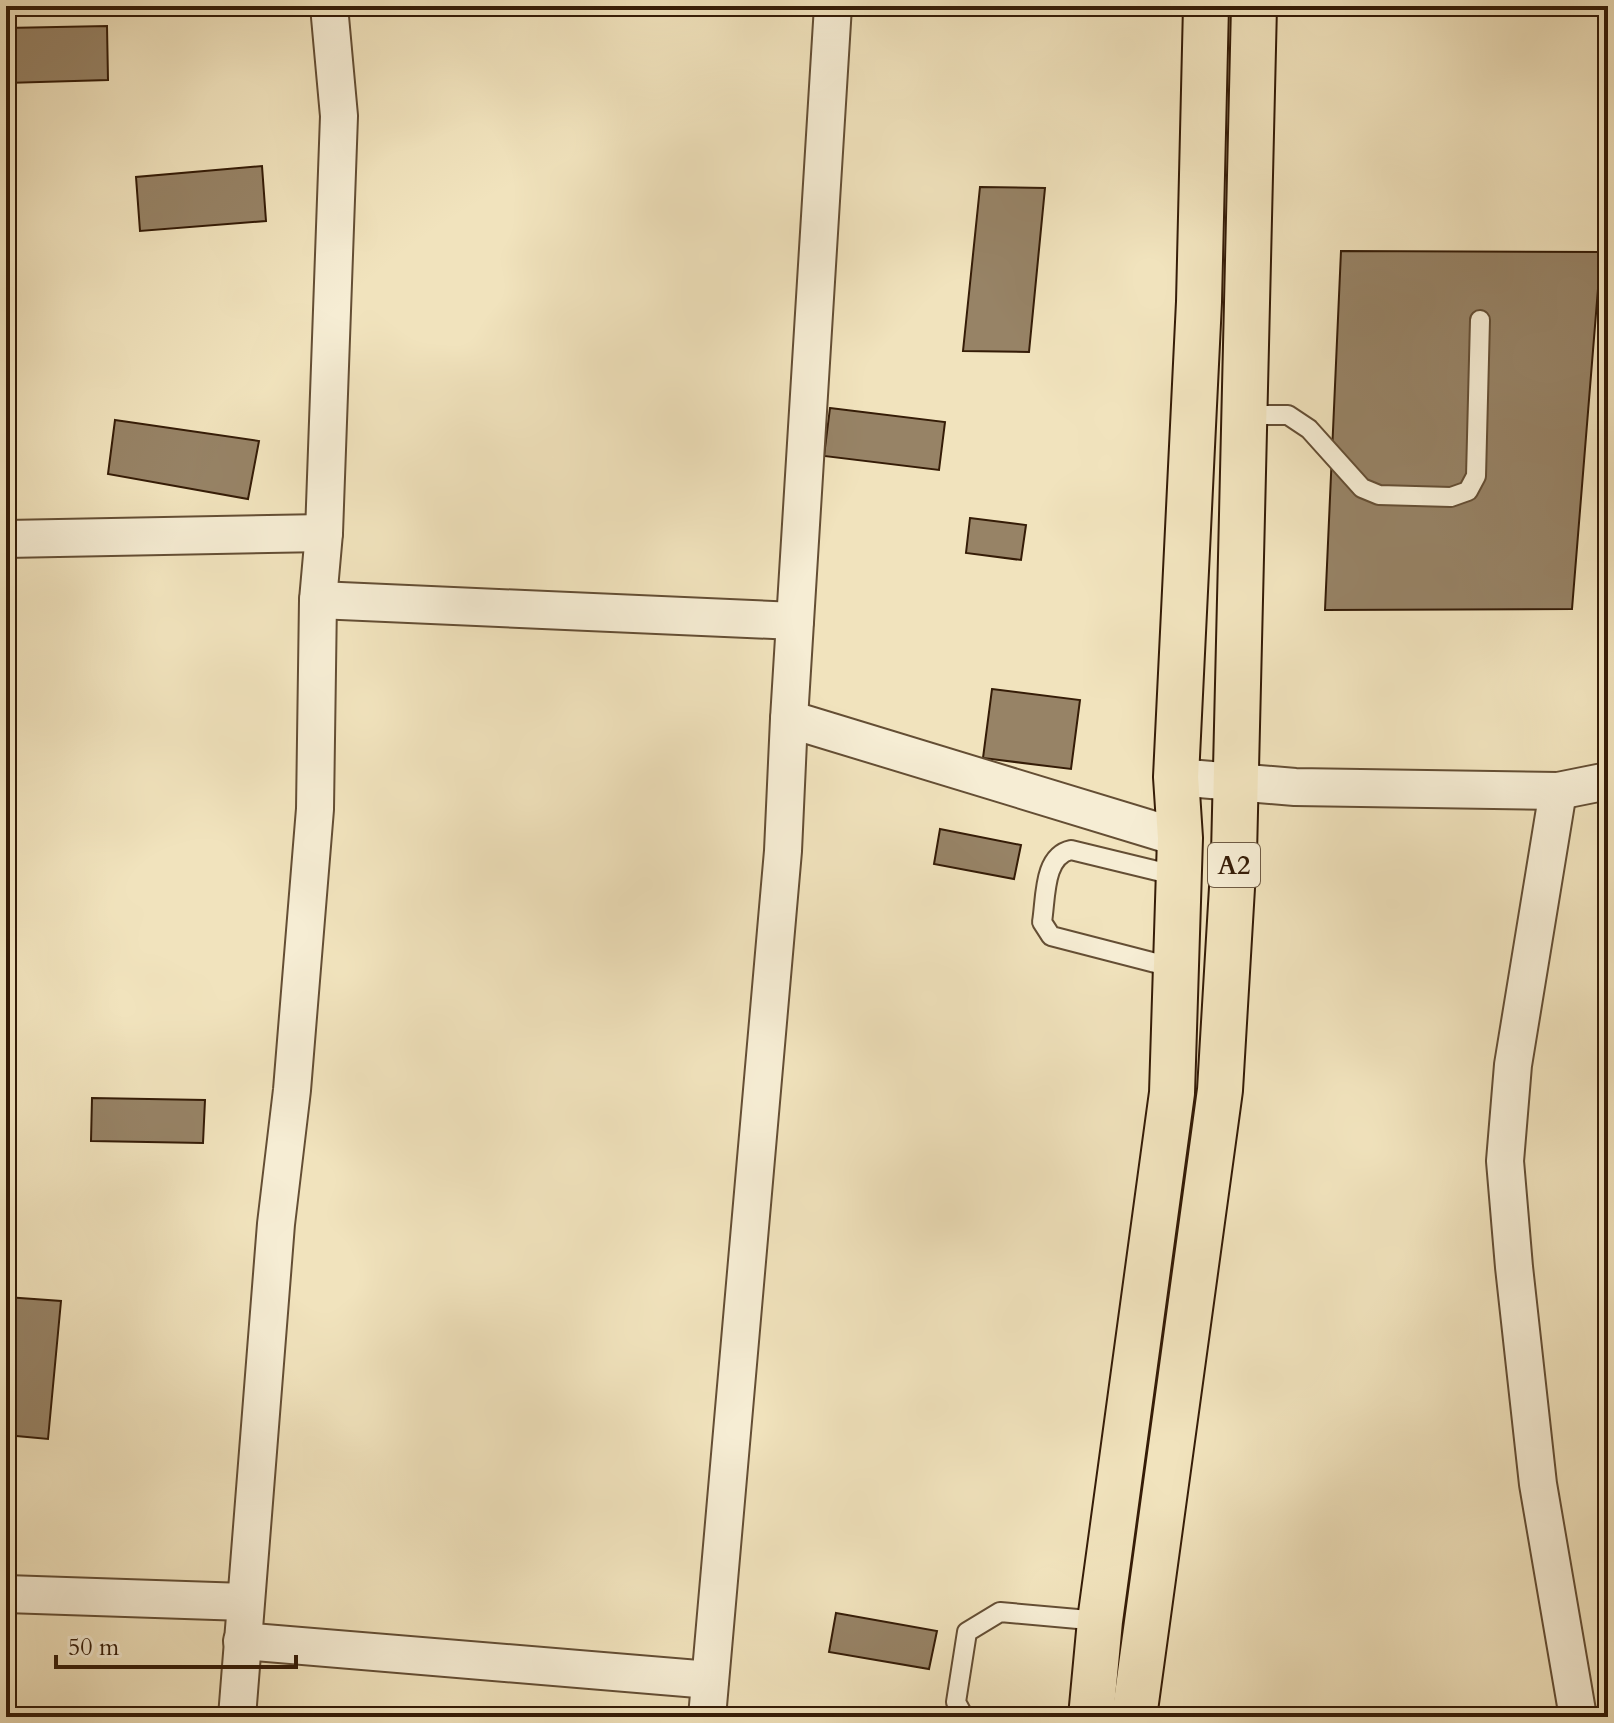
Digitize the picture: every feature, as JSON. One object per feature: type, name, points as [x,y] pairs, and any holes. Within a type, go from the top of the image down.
[{"type":"highway","name":"A2","points":[[1091,1717],[1100,1621],[1172,1093],[1179,857],[1176,777],[1199,302],[1206,6]]},
{"type":"highway","name":"A2","points":[[1134,1717],[1220,1090],[1234,854],[1254,6]]},
{"type":"street","points":[[237,1717],[274,1239],[292,1090],[315,809],[318,600],[324,533],[339,116],[329,6]]},
{"type":"street","points":[[707,1717],[783,851],[833,6]]},
{"type":"street","points":[[6,539],[324,533]]},
{"type":"street","points":[[318,600],[795,621]]},
{"type":"street","points":[[789,719],[1179,857]]},
{"type":"street","points":[[1176,777],[1295,787],[1558,791],[1608,781]]},
{"type":"street","points":[[1558,791],[1513,1065],[1505,1161],[1538,1484],[1578,1717]]},
{"type":"street","points":[[6,1594],[245,1602]]},
{"type":"street","points":[[242,1641],[710,1680]]},
{"type":"lane","points":[[1245,415],[1288,415],[1309,429],[1362,488],[1379,495],[1451,497],[1468,491],[1476,476],[1480,320]]},
{"type":"lane","points":[[1175,968],[1051,936],[1042,922],[1052,862],[1062,852],[1179,857]]},
{"type":"lane","points":[[964,1717],[956,1702],[967,1632],[1000,1612],[1100,1621]]},
{"type":"building","points":[[107,26],[108,80],[6,83],[6,28]]},
{"type":"building","points":[[262,166],[266,221],[140,231],[136,177]]},
{"type":"building","points":[[980,187],[1045,188],[1029,352],[963,351]]},
{"type":"building","points":[[1341,251],[1601,252],[1572,609],[1325,610]]},
{"type":"building","points":[[830,408],[945,422],[939,470],[824,456]]},
{"type":"building","points":[[115,420],[259,441],[248,499],[108,474]]},
{"type":"building","points":[[970,518],[1026,525],[1021,560],[966,553]]},
{"type":"building","points":[[992,689],[1080,700],[1071,769],[983,758]]},
{"type":"building","points":[[940,829],[1021,845],[1014,879],[934,864]]},
{"type":"building","points":[[92,1098],[205,1100],[203,1143],[91,1141]]},
{"type":"building","points":[[6,1297],[61,1301],[48,1439],[6,1435]]},
{"type":"building","points":[[836,1613],[937,1631],[929,1669],[829,1652]]}]
